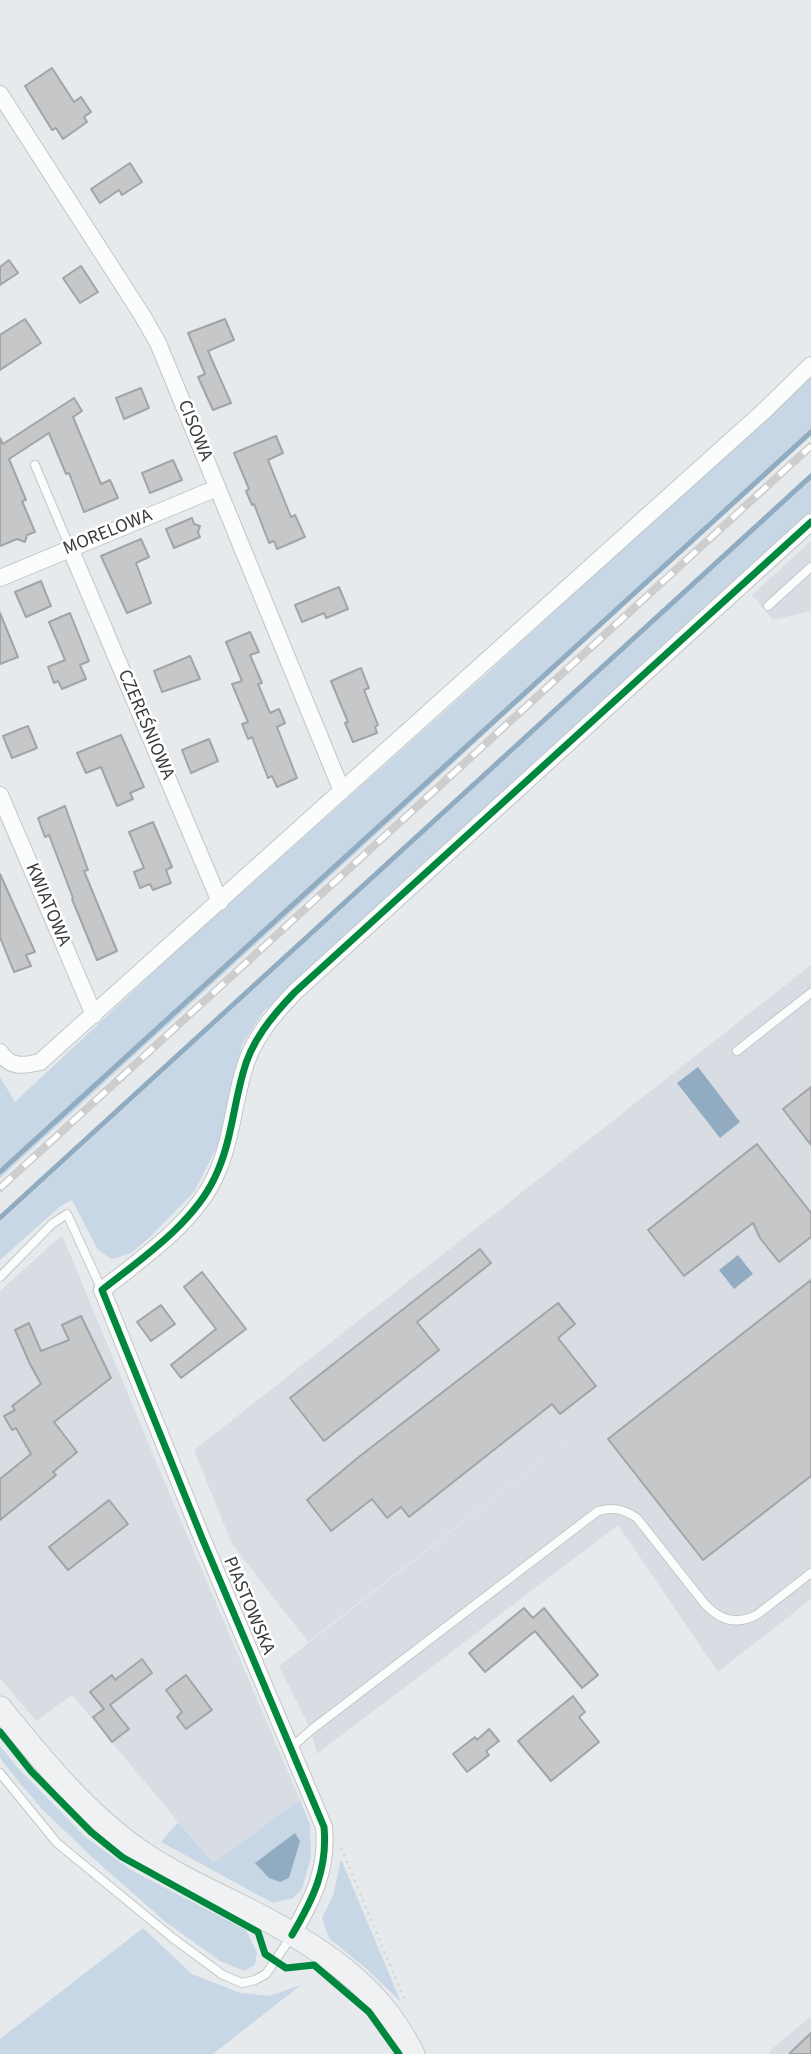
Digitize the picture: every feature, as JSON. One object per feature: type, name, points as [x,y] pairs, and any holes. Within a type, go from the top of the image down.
[{"type":"street","name":"CISOWA","points":[[0,94],[158,343],[342,791]]},
{"type":"street","points":[[5,1058],[22,1066],[40,1062],[764,411],[811,365]]},
{"type":"street","name":"MORELOWA","points":[[0,578],[217,488]]},
{"type":"street","points":[[102,1290],[183,1222],[201,1201],[215,1178],[225,1152],[243,1071],[264,1028],[278,1010],[811,522]]},
{"type":"street","name":"CZEREŚNIOWA","points":[[70,548],[220,902]]},
{"type":"street","name":"KWIATOWA","points":[[0,795],[94,1015]]},
{"type":"street","name":"PIASTOWSKA","points":[[102,1290],[202,1538],[324,1827],[326,1846],[315,1894],[292,1935]]},
{"type":"street","points":[[0,1708],[46,1765],[114,1832],[158,1863],[266,1919],[320,1952],[349,1974],[382,2005],[413,2054]]},
{"type":"lane","points":[[34,465],[70,548]]},
{"type":"lane","points":[[768,606],[811,567]]},
{"type":"lane","points":[[737,1051],[811,993]]},
{"type":"lane","name":"PIASTOWSKA","points":[[0,1277],[52,1224],[67,1214],[102,1290]]},
{"type":"lane","points":[[292,1747],[597,1511],[611,1508],[625,1510],[637,1518],[711,1611],[729,1621],[739,1621],[758,1614],[811,1573]]},
{"type":"lane","points":[[0,1773],[57,1843],[174,1939],[223,1975],[242,1983],[255,1980],[265,1974],[292,1935]]},
{"type":"path","points":[[326,1846],[338,1846],[342,1850],[411,2014]]},
{"type":"shaded area","points":[[811,376],[811,431],[392,820],[0,1178],[0,1077],[15,1102],[172,955],[481,679]]},
{"type":"shaded area","points":[[811,475],[811,512],[263,1012],[242,1045],[220,1141],[194,1192],[150,1237],[131,1253],[112,1259],[98,1250],[72,1200],[62,1205],[0,1260],[0,1222],[634,641]]},
{"type":"shaded area","points":[[811,541],[811,611],[773,620],[752,595]]},
{"type":"shaded area","points":[[811,965],[811,1599],[718,1672],[618,1525],[317,1754],[311,1730],[279,1666],[650,1376],[308,1642],[232,1544],[194,1450]]},
{"type":"shaded area","points":[[698,1067],[740,1122],[720,1138],[677,1083]]},
{"type":"shaded area","points":[[62,1235],[300,1800],[213,1863],[72,1695],[36,1721],[0,1678],[0,1291]]},
{"type":"shaded area","points":[[738,1255],[753,1274],[734,1289],[719,1270]]},
{"type":"shaded area","points":[[0,1746],[84,1836],[131,1870],[246,1930],[257,1953],[255,1965],[244,1971],[220,1961],[167,1923],[42,1809],[0,1758]]},
{"type":"shaded area","points":[[300,1800],[310,1825],[311,1857],[302,1889],[293,1898],[273,1903],[161,1842],[178,1822],[213,1863]]},
{"type":"shaded area","points":[[295,1833],[300,1841],[289,1878],[280,1882],[269,1878],[255,1863]]},
{"type":"shaded area","points":[[341,1859],[401,2002],[329,1938],[322,1918],[333,1896]]},
{"type":"shaded area","points":[[143,1928],[192,1974],[240,1993],[269,1996],[301,1985],[213,2054],[0,2054],[0,2039]]},
{"type":"shaded area","points":[[811,2016],[811,2054],[769,2054],[773,2048]]},
{"type":"building","points":[[52,68],[74,102],[81,97],[91,112],[84,117],[87,122],[63,139],[56,128],[52,130],[25,86]]},
{"type":"building","points":[[130,163],[142,182],[122,195],[119,190],[100,203],[91,189]]},
{"type":"building","points":[[9,260],[18,273],[0,285],[0,267]]},
{"type":"building","points":[[81,266],[98,292],[80,303],[63,278]]},
{"type":"building","points":[[25,319],[41,343],[0,370],[0,335]]},
{"type":"building","points":[[225,319],[234,340],[208,351],[231,403],[213,410],[198,377],[205,374],[188,333]]},
{"type":"building","points":[[141,388],[149,408],[124,419],[116,398]]},
{"type":"building","points":[[74,398],[82,411],[73,417],[101,484],[110,480],[118,498],[84,512],[49,433],[9,459],[26,500],[22,501],[35,532],[27,535],[25,542],[17,539],[0,546],[0,438],[3,444]]},
{"type":"building","points":[[276,436],[283,453],[268,460],[291,517],[295,515],[305,537],[277,549],[274,541],[269,543],[246,491],[249,489],[234,453]]},
{"type":"building","points":[[173,460],[182,480],[150,493],[142,473]]},
{"type":"building","points":[[192,518],[194,524],[200,526],[200,537],[174,548],[166,529]]},
{"type":"building","points":[[141,539],[149,557],[136,563],[151,603],[127,613],[101,556]]},
{"type":"building","points":[[41,581],[51,606],[26,617],[15,592]]},
{"type":"building","points":[[339,587],[348,609],[326,618],[324,613],[302,622],[295,605]]},
{"type":"building","points":[[0,613],[18,657],[0,664]]},
{"type":"building","points":[[70,613],[89,661],[80,665],[86,679],[62,689],[58,681],[54,683],[48,667],[65,660],[49,622]]},
{"type":"building","points":[[250,632],[259,652],[250,655],[262,683],[258,684],[270,713],[279,709],[285,723],[277,727],[297,778],[277,787],[272,776],[268,778],[252,737],[248,739],[242,724],[248,722],[232,684],[242,681],[226,642]]},
{"type":"building","points":[[190,656],[200,679],[162,692],[154,671]]},
{"type":"building","points":[[361,668],[369,688],[364,690],[378,725],[375,727],[377,733],[353,742],[331,681]]},
{"type":"building","points":[[28,726],[37,748],[12,758],[3,736]]},
{"type":"building","points":[[121,735],[144,787],[130,793],[133,799],[117,806],[101,767],[86,773],[77,753]]},
{"type":"building","points":[[209,739],[218,761],[191,773],[182,750]]},
{"type":"building","points":[[65,806],[88,870],[84,871],[117,951],[97,960],[49,835],[45,837],[38,818]]},
{"type":"building","points":[[153,822],[172,867],[166,870],[171,883],[153,890],[150,884],[140,888],[134,872],[144,868],[129,832]]},
{"type":"building","points":[[0,874],[35,952],[26,955],[31,966],[14,972],[0,937]]},
{"type":"building","points":[[811,1087],[811,1145],[783,1109]]},
{"type":"building","points":[[757,1144],[811,1213],[811,1237],[779,1262],[760,1238],[753,1223],[684,1276],[648,1230]]},
{"type":"building","points":[[480,1249],[491,1263],[417,1322],[439,1350],[324,1441],[290,1398]]},
{"type":"building","points":[[202,1272],[246,1329],[181,1378],[171,1365],[216,1329],[184,1287]]},
{"type":"building","points":[[811,1280],[811,1476],[703,1560],[608,1439]]},
{"type":"building","points":[[558,1303],[575,1324],[558,1338],[596,1386],[560,1414],[552,1404],[409,1517],[401,1507],[387,1518],[372,1499],[331,1531],[307,1500]]},
{"type":"building","points":[[161,1305],[175,1324],[151,1341],[137,1322]]},
{"type":"building","points":[[81,1316],[111,1378],[54,1422],[77,1452],[53,1472],[56,1475],[0,1520],[0,1479],[31,1454],[16,1428],[12,1430],[4,1416],[15,1410],[12,1406],[41,1384],[15,1330],[29,1323],[41,1351],[69,1340],[62,1325]]},
{"type":"building","points":[[109,1500],[128,1524],[68,1570],[49,1547]]},
{"type":"building","points":[[524,1608],[533,1618],[544,1608],[598,1675],[582,1688],[535,1631],[485,1672],[469,1653]]},
{"type":"building","points":[[142,1659],[152,1673],[110,1705],[129,1729],[112,1742],[93,1717],[104,1709],[90,1692],[112,1675],[115,1680]]},
{"type":"building","points":[[186,1675],[212,1710],[186,1729],[177,1717],[182,1712],[166,1690]]},
{"type":"building","points":[[573,1696],[585,1712],[579,1717],[599,1742],[551,1781],[518,1741]]},
{"type":"building","points":[[489,1729],[499,1741],[486,1751],[489,1755],[467,1772],[453,1754],[475,1737],[477,1740]]},
{"type":"building","points":[[811,2033],[811,2054],[789,2054]]},
{"type":"waterway","points":[[0,1172],[811,432]]},
{"type":"waterway","points":[[0,1218],[811,476]]},
{"type":"railway","points":[[0,1188],[811,446]]},
{"type":"cycle path","points":[[292,1935],[306,1909],[321,1870],[324,1827],[202,1538],[102,1290],[165,1239],[206,1194],[225,1152],[251,1050],[286,1001],[811,522]]},
{"type":"cycle path","points":[[0,1732],[31,1771],[91,1832],[122,1857],[258,1932],[265,1954],[286,1968],[314,1965],[369,2012],[399,2054]]}]
